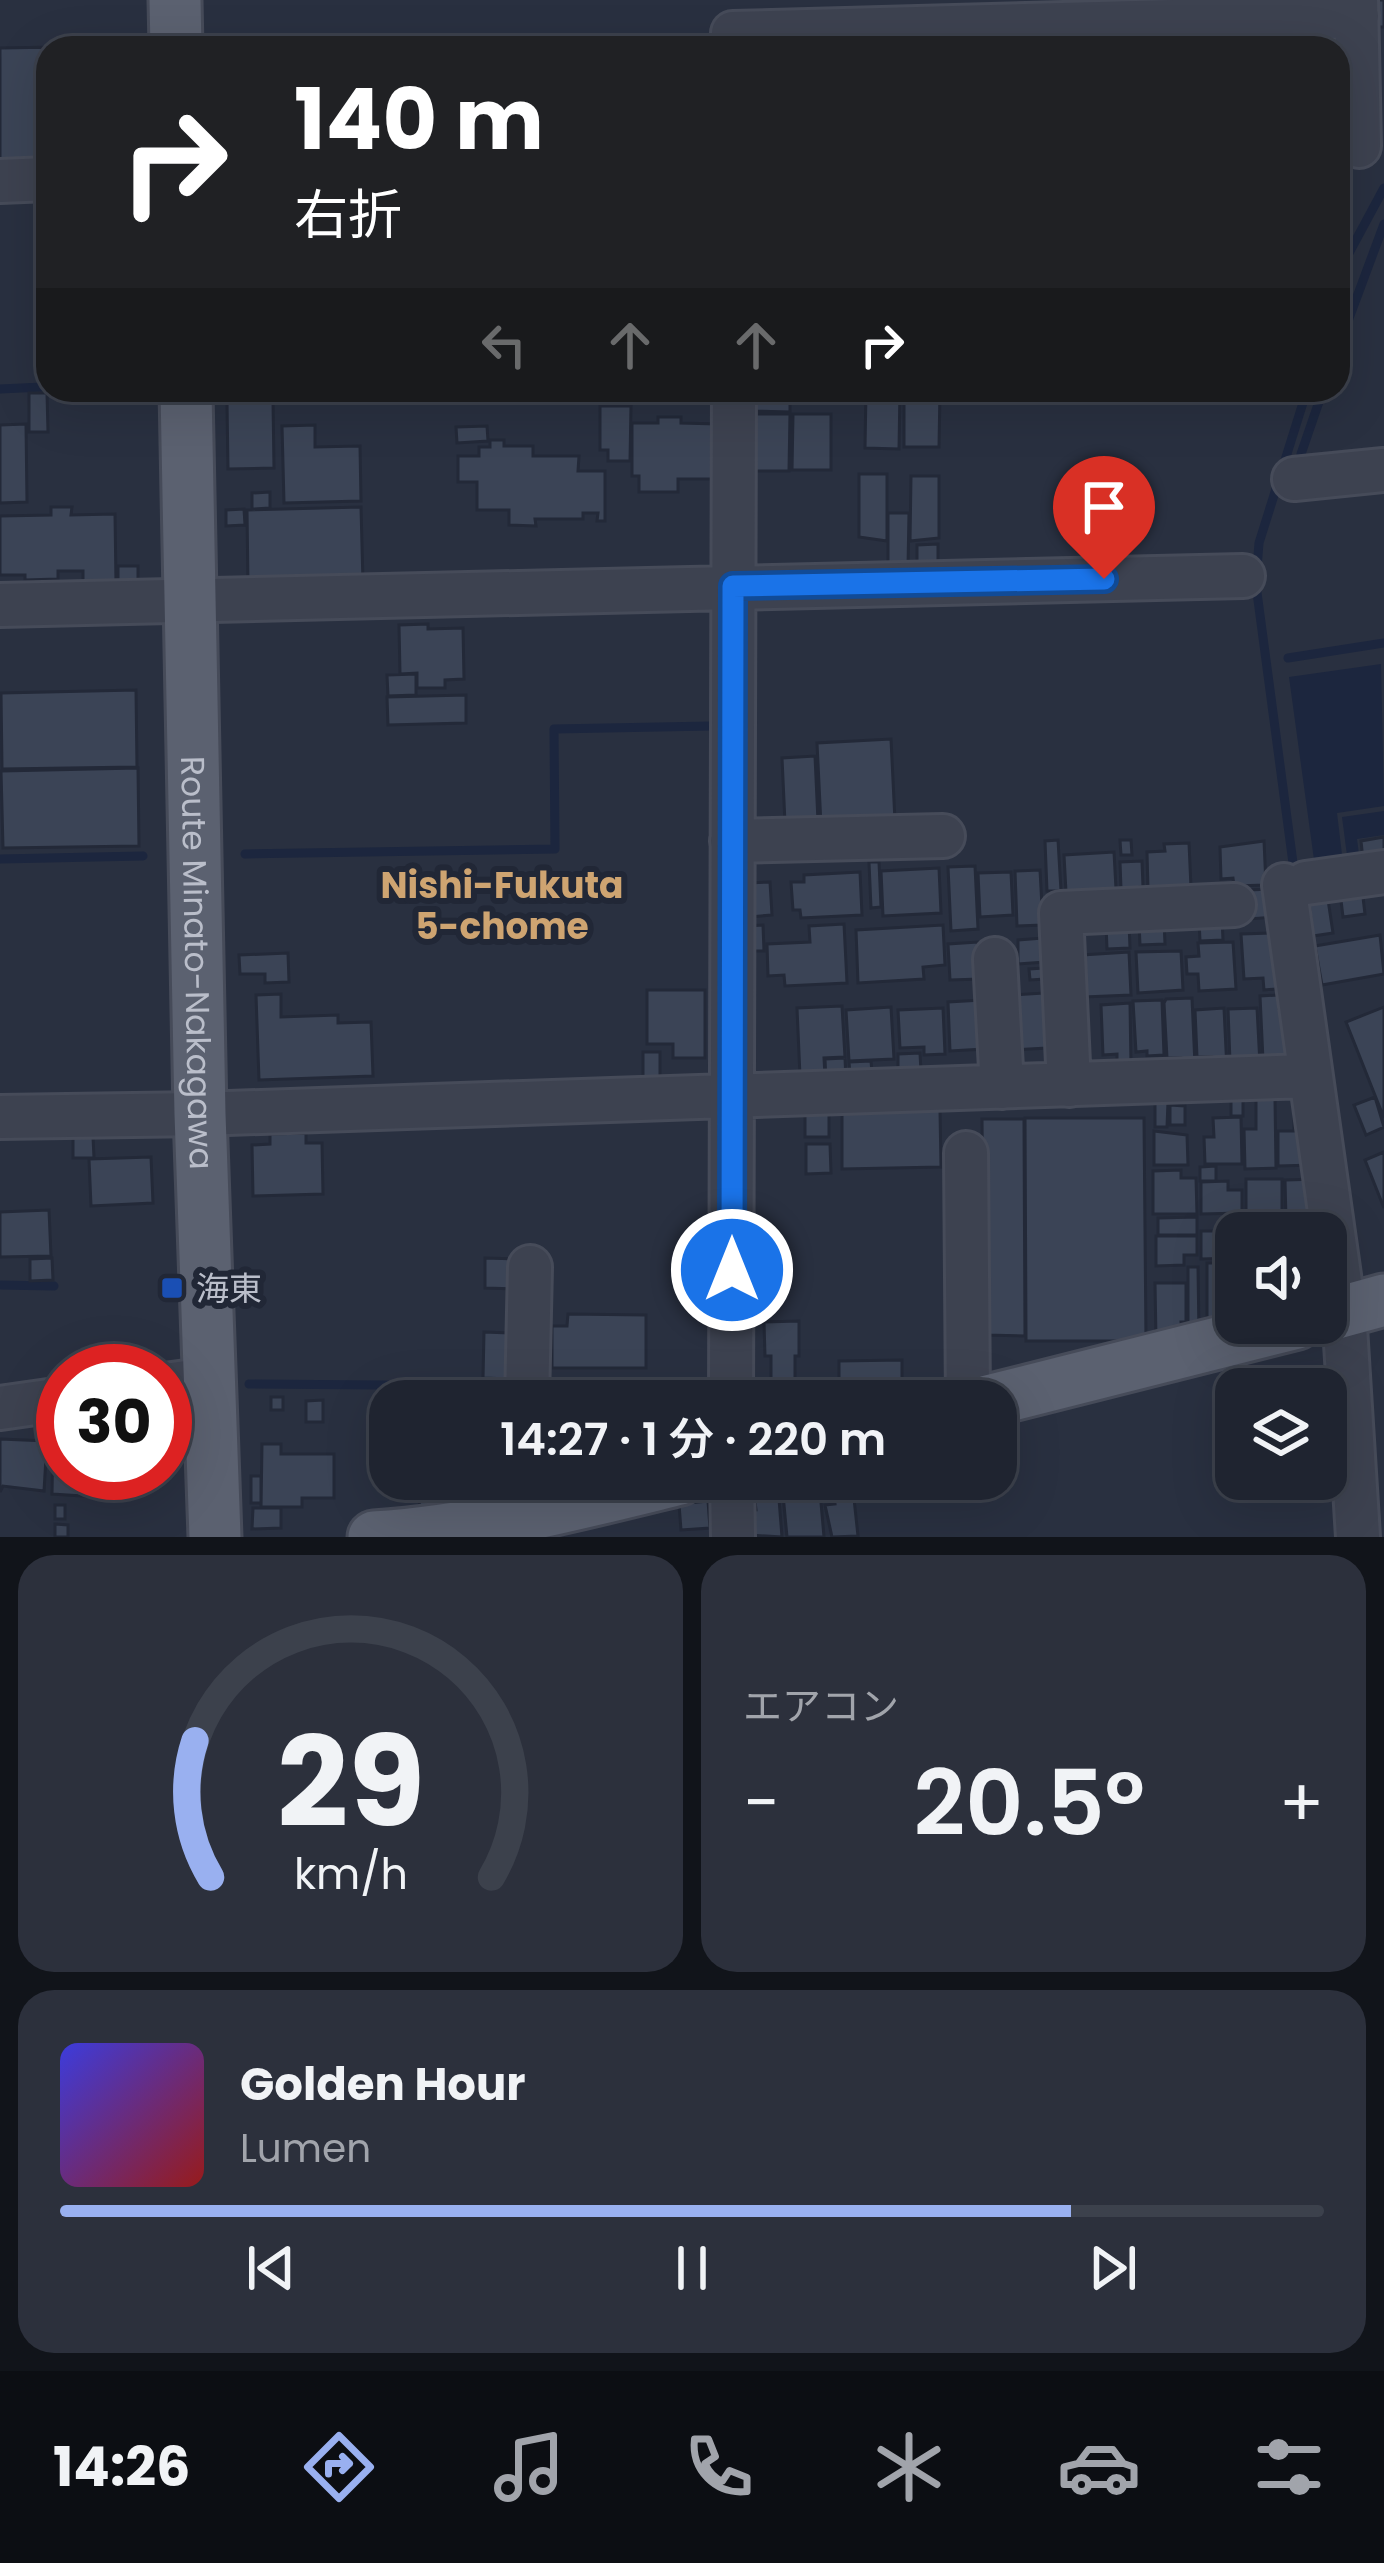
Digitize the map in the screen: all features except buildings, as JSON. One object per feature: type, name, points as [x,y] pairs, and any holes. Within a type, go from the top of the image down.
[{"type":"main road","points":[[175,0],[176,36]]},
{"type":"main road","name":"Route Minato-Nakagawa","points":[[185,402],[200,1114],[189,1344]]},
{"type":"main road","points":[[1017,1394],[1215,1344]]},
{"type":"main road","name":"Route Minato-Nakagawa","points":[[192,1410],[215,1537]]},
{"type":"main road","points":[[374,1537],[437,1533],[519,1500]]},
{"type":"street","points":[[733,27],[1357,8],[1360,147]]},
{"type":"street","points":[[0,181],[36,180]]},
{"type":"street","points":[[731,1380],[734,402]]},
{"type":"street","points":[[1294,479],[1384,470]]},
{"type":"street","points":[[0,605],[1243,576]]},
{"type":"street","points":[[732,841],[943,836]]},
{"type":"street","points":[[1330,1212],[1310,1076],[1295,884],[1384,872]]},
{"type":"street","points":[[1070,1085],[1061,913],[1234,905]]},
{"type":"street","points":[[995,959],[1002,1087]]},
{"type":"street","points":[[0,1118],[1310,1076]]},
{"type":"street","points":[[966,1153],[968,1380]]},
{"type":"street","points":[[527,1380],[530,1268]]},
{"type":"street","points":[[1347,1328],[1384,1537]]},
{"type":"street","points":[[1346,1344],[1358,1537]]},
{"type":"street","points":[[0,1408],[36,1403]]},
{"type":"street","points":[[732,1500],[733,1537]]},
{"type":"water","points":[[1381,664],[1384,806],[1337,813],[1343,863],[1315,867],[1289,677]]},
{"type":"water","points":[[1384,811],[1384,835],[1357,839],[1360,862],[1348,863],[1342,817]]},
{"type":"waterway","points":[[1350,251],[1384,188]]},
{"type":"waterway","points":[[1350,316],[1384,224]]},
{"type":"waterway","points":[[0,389],[36,387]]},
{"type":"waterway","points":[[1257,568],[1259,543],[1303,402]]},
{"type":"waterway","points":[[1301,454],[1319,402]]},
{"type":"waterway","points":[[1256,585],[1295,878]]},
{"type":"waterway","points":[[1288,658],[1384,643]]},
{"type":"waterway","points":[[245,854],[555,849],[554,729],[711,726]]},
{"type":"waterway","points":[[0,859],[143,856]]},
{"type":"waterway","points":[[0,1285],[54,1286]]},
{"type":"waterway","points":[[249,1384],[369,1385]]},
{"type":"place","name":"海東","points":[[172,1288]]},
{"type":"district","name":"Nishi-Fukuta 5-chome","points":[[502,906]]},
{"type":"route","points":[[732,1270],[733,586],[1104,579]]}]
